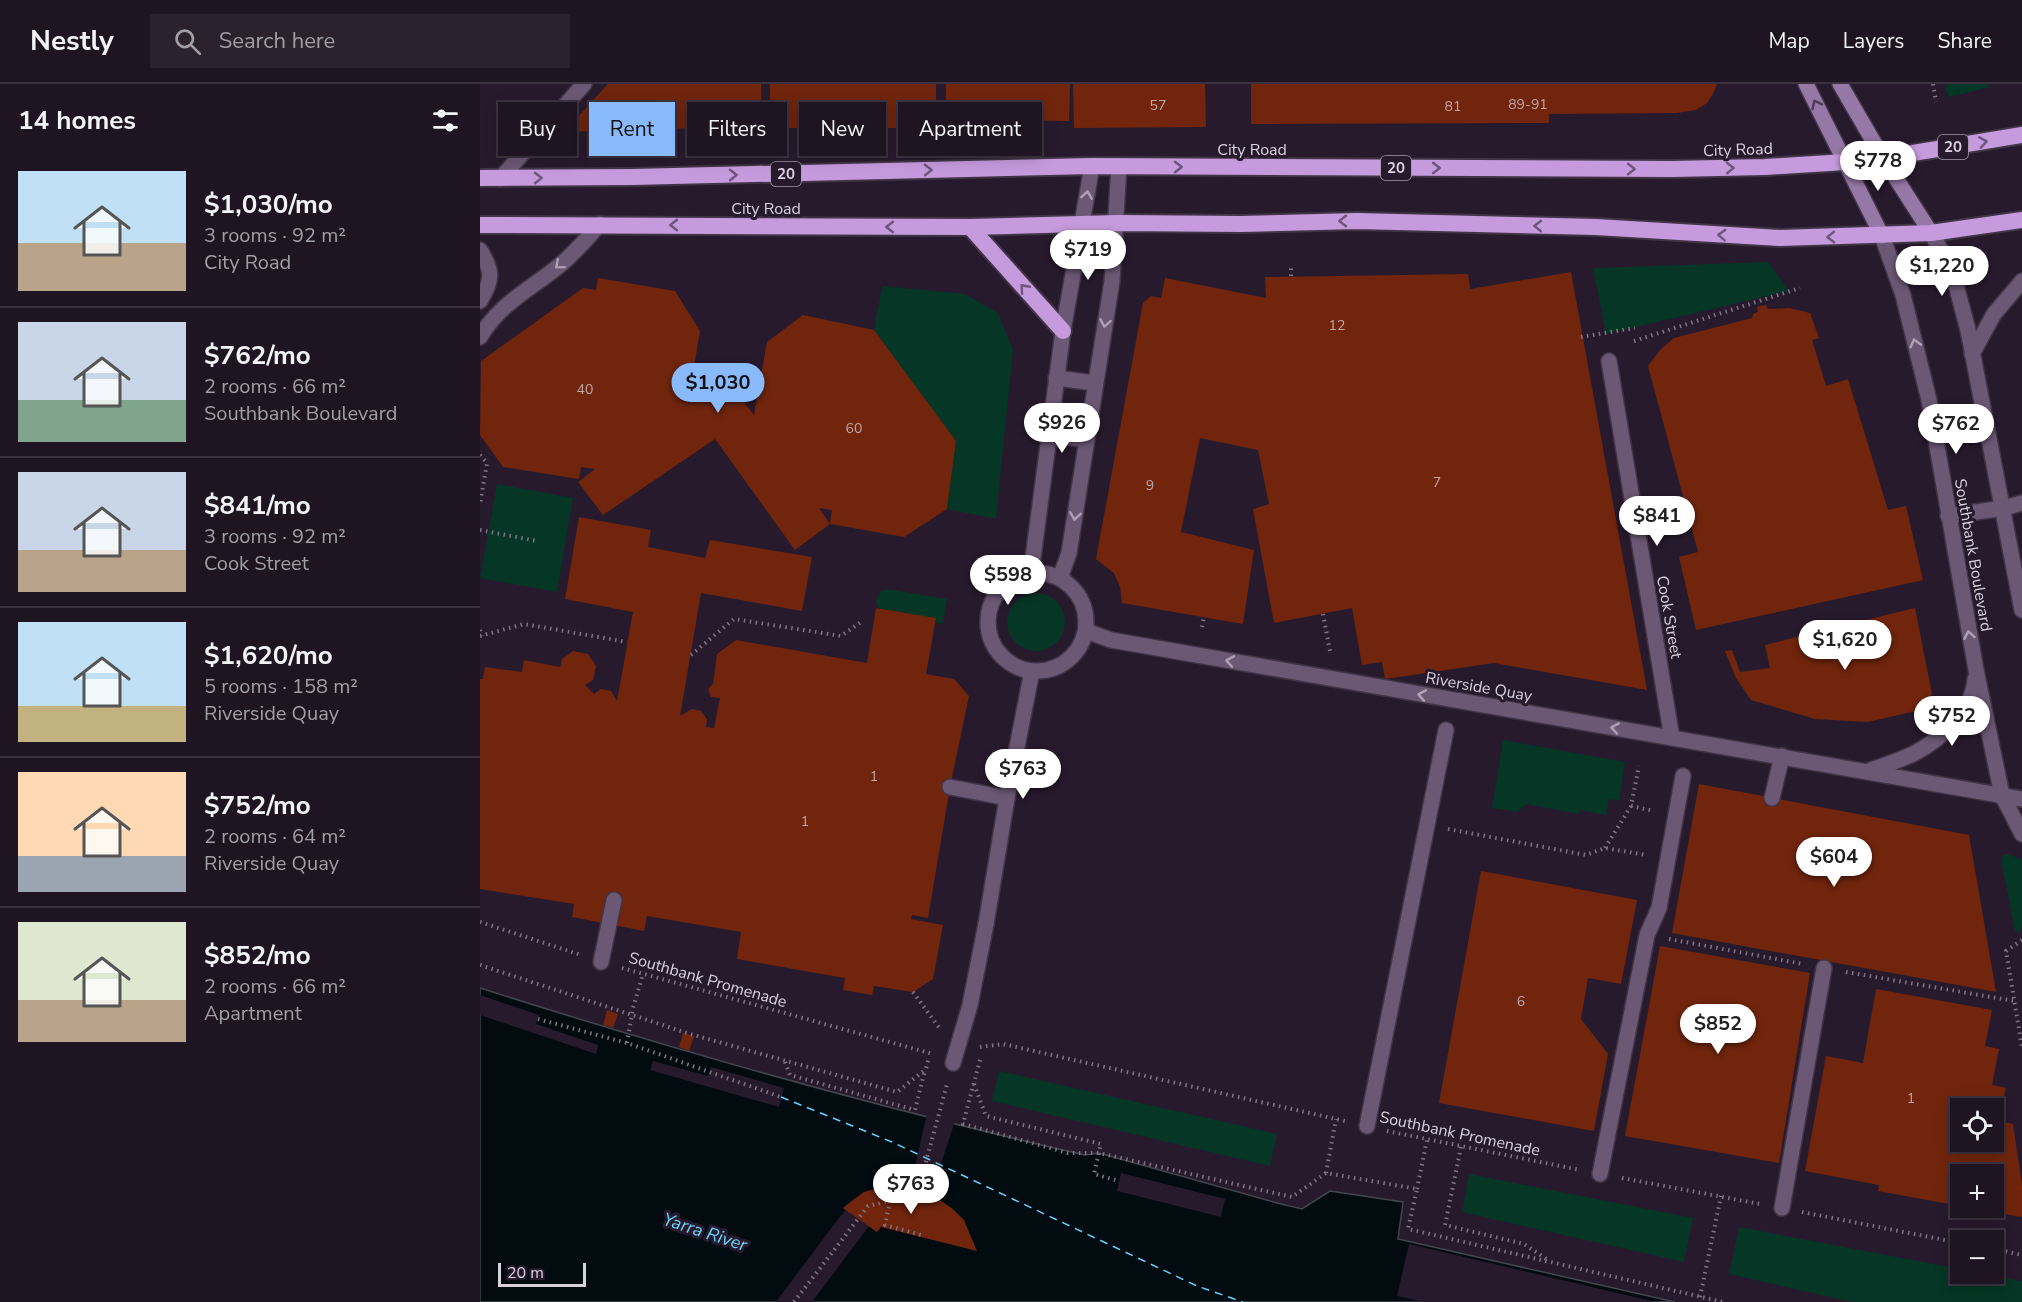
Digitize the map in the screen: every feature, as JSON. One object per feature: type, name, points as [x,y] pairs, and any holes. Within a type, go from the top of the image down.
[{"type":"highway","name":"City Road","points":[[480,178],[1092,166],[1672,169],[1765,167],[1883,158],[2022,135]]},
{"type":"highway","name":"City Road","points":[[480,225],[970,227],[1357,221],[1596,227],[1780,238],[1931,233],[2022,220]]},
{"type":"highway","points":[[970,227],[1063,331]]},
{"type":"main road","name":"Southbank Boulevard","points":[[1806,84],[1882,236]]},
{"type":"main road","points":[[1840,84],[1883,158],[1931,233]]},
{"type":"street","points":[[500,179],[584,84]]},
{"type":"street","points":[[1031,573],[1063,331],[1092,166]]},
{"type":"street","points":[[1060,578],[1069,553],[1112,281],[1119,166]]},
{"type":"street","points":[[480,337],[489,322],[503,307],[561,264],[600,224]]},
{"type":"street","points":[[1931,233],[1952,270],[1968,330],[2022,610]]},
{"type":"street","name":"Southbank Boulevard","points":[[1882,236],[1903,295],[1929,400],[1976,670],[2002,795],[2022,834]]},
{"type":"street","points":[[480,250],[491,273],[489,285],[480,301]]},
{"type":"street","points":[[1972,354],[1994,314],[2022,281]]},
{"type":"street","name":"Cook Street","points":[[1609,361],[1672,738]]},
{"type":"street","points":[[1056,378],[1095,383]]},
{"type":"street","points":[[1048,434],[1087,440]]},
{"type":"street","points":[[1948,516],[2004,508],[2022,503]]},
{"type":"street","points":[[1031,573],[1046,573],[1060,578],[1072,587],[1082,600],[1086,616],[1086,632],[1081,645],[1072,657],[1047,670],[1032,671],[1019,668],[1008,661],[992,641],[988,626],[989,611],[995,596],[1005,584],[1031,573]]},
{"type":"street","name":"Riverside Quay","points":[[1086,632],[1111,640],[2022,799]]},
{"type":"street","points":[[1868,771],[1916,753],[1940,736],[1969,702],[1976,670]]},
{"type":"street","points":[[955,1057],[970,1005],[1032,671]]},
{"type":"street","points":[[1367,1126],[1446,730]]},
{"type":"street","points":[[1772,798],[1782,756]]},
{"type":"street","points":[[1600,1174],[1647,935],[1659,908],[1683,776]]},
{"type":"street","points":[[950,787],[1007,798]]},
{"type":"street","points":[[602,962],[614,900]]},
{"type":"street","points":[[1782,1208],[1824,968]]},
{"type":"path","points":[[1934,84],[1936,102]]},
{"type":"path","points":[[1291,268],[1291,276]]},
{"type":"path","points":[[1634,341],[1800,288]]},
{"type":"path","points":[[1581,337],[1635,328]]},
{"type":"path","points":[[480,455],[487,464],[480,504]]},
{"type":"path","points":[[480,530],[537,541]]},
{"type":"path","points":[[1323,614],[1330,651]]},
{"type":"path","points":[[1202,627],[1204,617]]},
{"type":"path","points":[[691,655],[734,619],[841,636],[861,622]]},
{"type":"path","points":[[480,630],[481,636],[524,624],[627,642]]},
{"type":"path","points":[[1605,848],[1631,806],[1639,766]]},
{"type":"path","points":[[1631,806],[1657,812]]},
{"type":"path","points":[[1426,825],[1586,855],[1605,848],[1667,859]]},
{"type":"path","name":"Southbank Promenade","points":[[480,922],[602,962],[930,1054],[926,1069]]},
{"type":"path","points":[[2022,940],[2006,951],[2022,1047]]},
{"type":"path","points":[[480,965],[631,1016],[897,1092],[926,1069]]},
{"type":"path","points":[[627,1043],[631,1016],[643,974]]},
{"type":"path","points":[[794,1302],[868,1206],[891,1201],[915,1202],[955,1057],[913,992]]},
{"type":"path","points":[[538,1018],[627,1043],[781,1097]]},
{"type":"path","name":"Southbank Promenade","points":[[955,1057],[1003,1044],[1427,1140],[1950,1241]]},
{"type":"path","points":[[785,1061],[790,1075],[915,1110],[926,1069]]},
{"type":"path","points":[[974,1084],[986,1116],[1101,1144],[1094,1174],[1119,1181]]},
{"type":"path","points":[[969,1099],[963,1124],[1068,1153],[1099,1153],[1292,1197],[1326,1173],[1336,1119]]},
{"type":"path","points":[[1427,1140],[1408,1229],[1723,1302]]},
{"type":"path","points":[[1461,1147],[1445,1225],[1524,1244],[1551,1262]]},
{"type":"path","points":[[1326,1173],[1417,1189]]},
{"type":"path","points":[[1700,1296],[1721,1196]]},
{"type":"path","points":[[891,1201],[885,1225],[921,1235]]},
{"type":"path","points":[[2004,1252],[2022,1255]]},
{"type":"green space","points":[[1947,84],[1987,84],[1990,87],[1949,97],[1945,88]]},
{"type":"green space","points":[[1768,262],[1789,291],[1606,334],[1593,268]]},
{"type":"green space","points":[[882,286],[965,294],[998,313],[1013,350],[996,519],[947,509],[956,441],[874,330]]},
{"type":"green space","points":[[497,484],[573,498],[557,592],[480,578]]},
{"type":"green space","points":[[887,589],[947,599],[943,624],[884,612],[878,607],[876,601],[881,591]]},
{"type":"green space","points":[[1036,593],[1047,595],[1060,606],[1065,622],[1063,633],[1052,646],[1036,651],[1025,649],[1012,638],[1007,622],[1009,611],[1020,598]]},
{"type":"green space","points":[[1503,740],[1625,762],[1619,801],[1609,799],[1606,815],[1580,810],[1579,814],[1526,804],[1517,812],[1492,808]]},
{"type":"green space","points":[[2007,854],[2021,859],[2022,862],[2020,933],[2015,931],[2001,859]]},
{"type":"green space","points":[[999,1071],[1277,1134],[1270,1166],[992,1101]]},
{"type":"green space","points":[[1469,1174],[1693,1218],[1684,1262],[1462,1212]]},
{"type":"green space","points":[[1739,1227],[1950,1267],[1950,1284],[2004,1284],[2004,1278],[2022,1281],[2022,1302],[1852,1302],[1729,1274]]},
{"type":"water","name":"Yarra River","points":[[480,988],[857,1099],[1085,1155],[1099,1153],[1302,1209],[1330,1191],[1403,1202],[1398,1239],[1675,1302],[480,1302]]},
{"type":"pier","points":[[480,995],[539,1015],[536,1024],[598,1045],[596,1054],[480,1015]]},
{"type":"pier","points":[[653,1061],[708,1076],[711,1067],[784,1088],[779,1107],[650,1070]]},
{"type":"pier","points":[[927,1113],[955,1121],[931,1194],[890,1229],[881,1227],[877,1232],[869,1226],[812,1302],[776,1302],[845,1210],[843,1208],[852,1200],[876,1188],[911,1184]]},
{"type":"pier","points":[[1121,1173],[1225,1199],[1221,1217],[1117,1191]]},
{"type":"pier","points":[[1409,1244],[1656,1302],[1424,1302],[1397,1296]]},
{"type":"building","points":[[608,84],[761,84],[761,102],[687,102],[687,128],[675,129],[675,102],[592,102]]},
{"type":"building","points":[[770,84],[936,84],[936,102],[898,102],[898,128],[886,128],[886,102],[799,102],[799,128],[787,128],[787,102],[770,102]]},
{"type":"building","points":[[946,84],[1070,84],[1069,121],[1042,121],[1042,102],[946,102]]},
{"type":"building","points":[[1073,84],[1205,84],[1206,127],[1074,128]]},
{"type":"building","points":[[1251,84],[1717,84],[1707,103],[1696,110],[1677,113],[1549,114],[1549,123],[1251,124]]},
{"type":"building","points":[[589,105],[589,131],[577,132],[577,118]]},
{"type":"building","points":[[1571,272],[1647,690],[1494,663],[1385,679],[1382,662],[1362,665],[1352,608],[1274,623],[1253,509],[1269,504],[1258,450],[1200,438],[1181,532],[1254,550],[1243,624],[1122,603],[1120,587],[1114,573],[1096,559],[1143,303],[1151,296],[1161,298],[1165,278],[1266,298],[1265,277],[1468,274],[1470,289]]},
{"type":"building","points":[[598,278],[675,291],[700,331],[688,404],[726,379],[754,415],[767,342],[803,315],[874,330],[956,441],[947,509],[904,537],[830,524],[795,550],[715,439],[603,515],[578,482],[595,469],[581,467],[579,479],[503,467],[480,435],[481,361],[583,288],[596,290]],"holes":[[[819,508],[832,510],[830,524]]]},
{"type":"building","points":[[1766,305],[1768,309],[1789,308],[1810,313],[1819,338],[1812,340],[1826,386],[1848,379],[1888,510],[1906,506],[1923,580],[1696,630],[1679,557],[1698,552],[1648,366],[1660,350],[1674,338],[1752,318],[1753,314],[1758,312],[1757,307]]},
{"type":"building","points":[[579,517],[651,530],[648,547],[705,558],[710,540],[812,557],[802,611],[701,593],[680,716],[692,709],[701,711],[707,719],[706,727],[714,728],[720,698],[711,697],[708,689],[713,684],[717,654],[736,640],[867,663],[876,608],[936,618],[926,674],[954,679],[969,696],[950,787],[928,918],[912,915],[911,919],[943,925],[933,979],[913,992],[874,986],[872,995],[843,990],[845,978],[737,959],[741,932],[647,916],[644,931],[572,917],[574,904],[480,889],[480,679],[483,679],[485,667],[522,672],[524,660],[560,667],[562,659],[573,651],[588,654],[596,666],[593,680],[585,685],[594,694],[601,689],[611,691],[617,701],[633,612],[565,599]]},
{"type":"building","points":[[1915,608],[1932,694],[1916,711],[1868,722],[1815,719],[1751,700],[1736,678],[1725,651],[1732,650],[1740,672],[1770,668],[1765,645]]},
{"type":"building","points":[[1699,784],[1969,835],[1996,992],[1672,933]]},
{"type":"building","points":[[1481,871],[1637,900],[1621,984],[1588,978],[1581,1019],[1608,1054],[1594,1131],[1439,1103]]},
{"type":"building","points":[[1660,946],[1810,973],[1779,1163],[1625,1136]]},
{"type":"building","points":[[1876,989],[1992,1010],[1985,1046],[1999,1049],[1992,1085],[2006,1088],[2004,1098],[1950,1098],[1950,1152],[2004,1152],[2004,1122],[2013,1124],[2022,1186],[2022,1217],[2004,1214],[2004,1164],[1950,1164],[1950,1204],[1878,1191],[1879,1185],[1805,1171],[1826,1056],[1863,1063]]},
{"type":"building","points":[[607,1010],[618,1014],[613,1028],[603,1025]]},
{"type":"building","points":[[683,1033],[694,1036],[689,1051],[679,1047]]},
{"type":"building","points":[[891,1185],[911,1185],[931,1194],[953,1209],[964,1220],[977,1251],[881,1227],[877,1232],[843,1208],[864,1192]]},
{"type":"ferry route","points":[[781,1097],[892,1142],[1197,1286],[1243,1302]]}]
